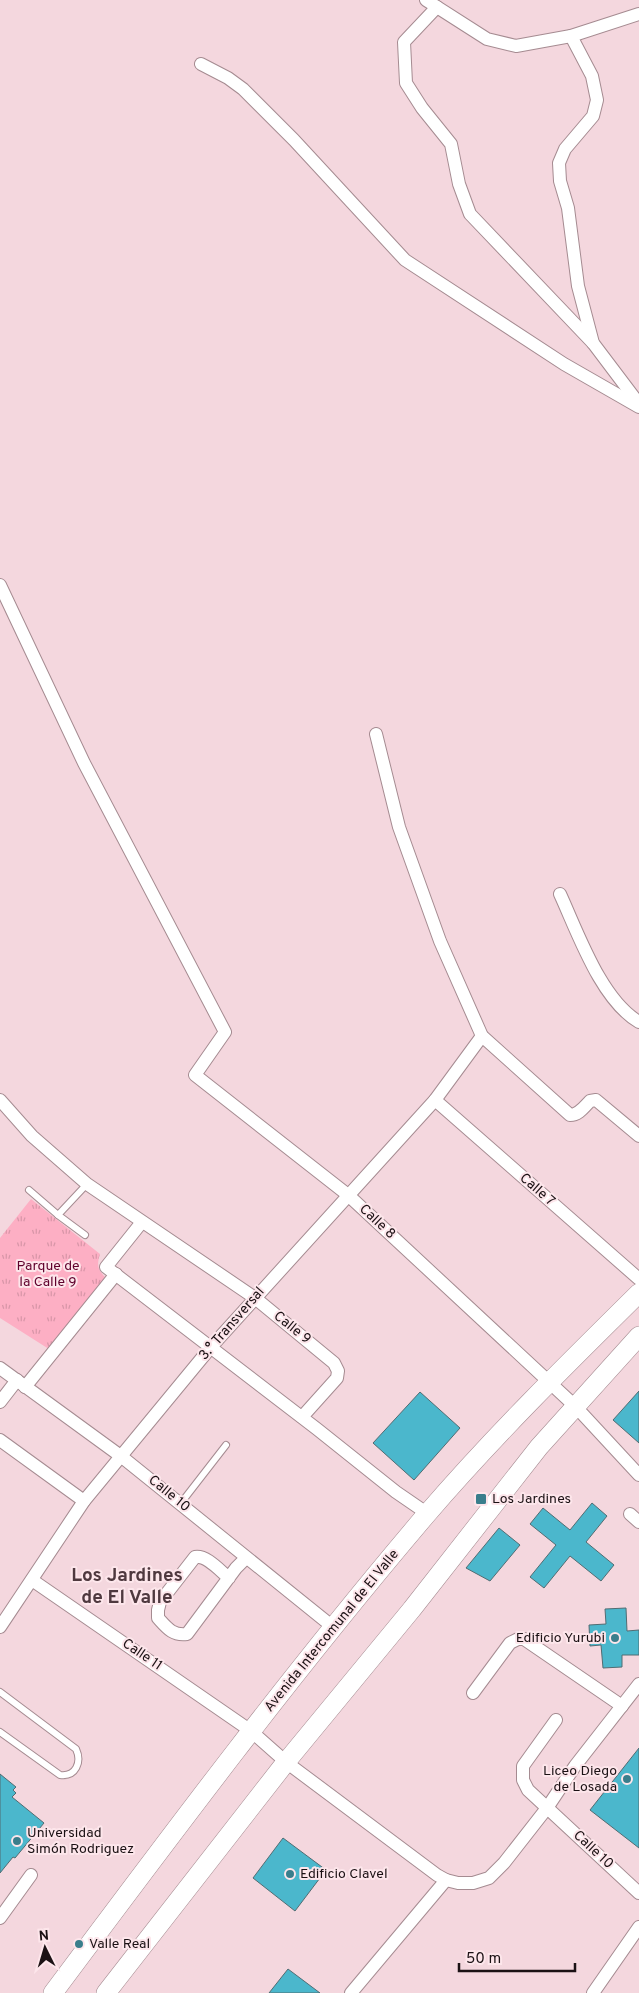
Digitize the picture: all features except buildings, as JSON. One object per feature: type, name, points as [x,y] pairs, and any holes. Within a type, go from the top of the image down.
[{"type":"main road","name":"Avenida Intercomunal de El Valle","points":[[53,1993],[251,1731],[428,1514],[549,1382],[639,1293]]},
{"type":"main road","points":[[106,1993],[286,1762],[412,1610],[539,1447],[639,1336]]},
{"type":"street","points":[[639,14],[571,36],[516,46],[487,39],[432,4],[404,42],[406,82],[422,108],[451,144],[459,184],[470,214],[593,343],[639,406]]},
{"type":"street","points":[[571,36],[592,76],[597,100],[593,116],[565,149],[559,163],[560,181],[568,208],[578,286],[593,343]]},
{"type":"street","points":[[200,64],[243,88],[405,260],[564,364],[639,406]]},
{"type":"street","name":"Calle 8","points":[[0,585],[84,763],[225,1032],[195,1075],[348,1195],[576,1407]]},
{"type":"street","points":[[376,734],[402,836],[440,941],[482,1036],[570,1115],[575,1115],[590,1101],[596,1100],[639,1136]]},
{"type":"street","points":[[560,894],[609,993],[629,1016],[639,1022]]},
{"type":"street","name":"3.° Transversal","points":[[0,1626],[84,1501],[211,1347],[435,1100],[482,1036]]},
{"type":"street","name":"Calle 9","points":[[0,1100],[32,1136],[88,1184],[254,1298],[334,1363],[338,1371],[337,1378],[302,1417]]},
{"type":"street","name":"Calle 7","points":[[435,1100],[639,1279]]},
{"type":"street","points":[[142,1222],[106,1267],[302,1417],[396,1492],[428,1514]]},
{"type":"street","points":[[0,1402],[21,1384],[116,1274]]},
{"type":"street","name":"Calle 10","points":[[0,1368],[122,1457],[334,1627]]},
{"type":"street","points":[[576,1407],[639,1475]]},
{"type":"street","points":[[0,1440],[84,1501]]},
{"type":"street","points":[[229,1578],[207,1560],[200,1556],[195,1557],[160,1602],[158,1618],[170,1631],[179,1635],[188,1634],[246,1558]]},
{"type":"street","name":"Calle 11","points":[[32,1580],[251,1731],[286,1762]]},
{"type":"street","points":[[473,1693],[510,1643],[518,1639],[524,1639],[622,1706]]},
{"type":"street","points":[[286,1762],[452,1881],[474,1883],[489,1878],[504,1862],[547,1808],[575,1766],[639,1684]]},
{"type":"street","name":"Calle 10","points":[[556,1720],[523,1766],[522,1774],[528,1790],[639,1893]]},
{"type":"street","points":[[0,1918],[31,1875]]},
{"type":"street","points":[[351,1993],[452,1881]]},
{"type":"street","points":[[593,1993],[639,1927]]},
{"type":"lane","points":[[58,1215],[88,1184]]},
{"type":"lane","points":[[29,1190],[85,1235]]},
{"type":"lane","points":[[180,1503],[226,1445]]},
{"type":"lane","points":[[0,1692],[76,1749],[80,1756],[79,1762],[72,1773],[66,1776],[60,1775],[0,1732]]},
{"type":"green space","name":"Parque de la Calle 9","points":[[31,1199],[100,1254],[98,1266],[105,1277],[52,1351],[0,1318],[0,1238]]},
{"type":"place","name":"Los Jardines","points":[[481,1499]]},
{"type":"place","name":"Edificio Yurubi","points":[[615,1638]]},
{"type":"place","name":"Liceo Diego de Losada","points":[[627,1779]]},
{"type":"place","name":"Universidad Simón Rodriguez","points":[[17,1841]]},
{"type":"place","name":"Edificio Clavel","points":[[290,1874]]},
{"type":"place","name":"Valle Real","points":[[79,1944]]},
{"type":"district","name":"Los Jardines de El Valle","points":[[127,1587]]}]
